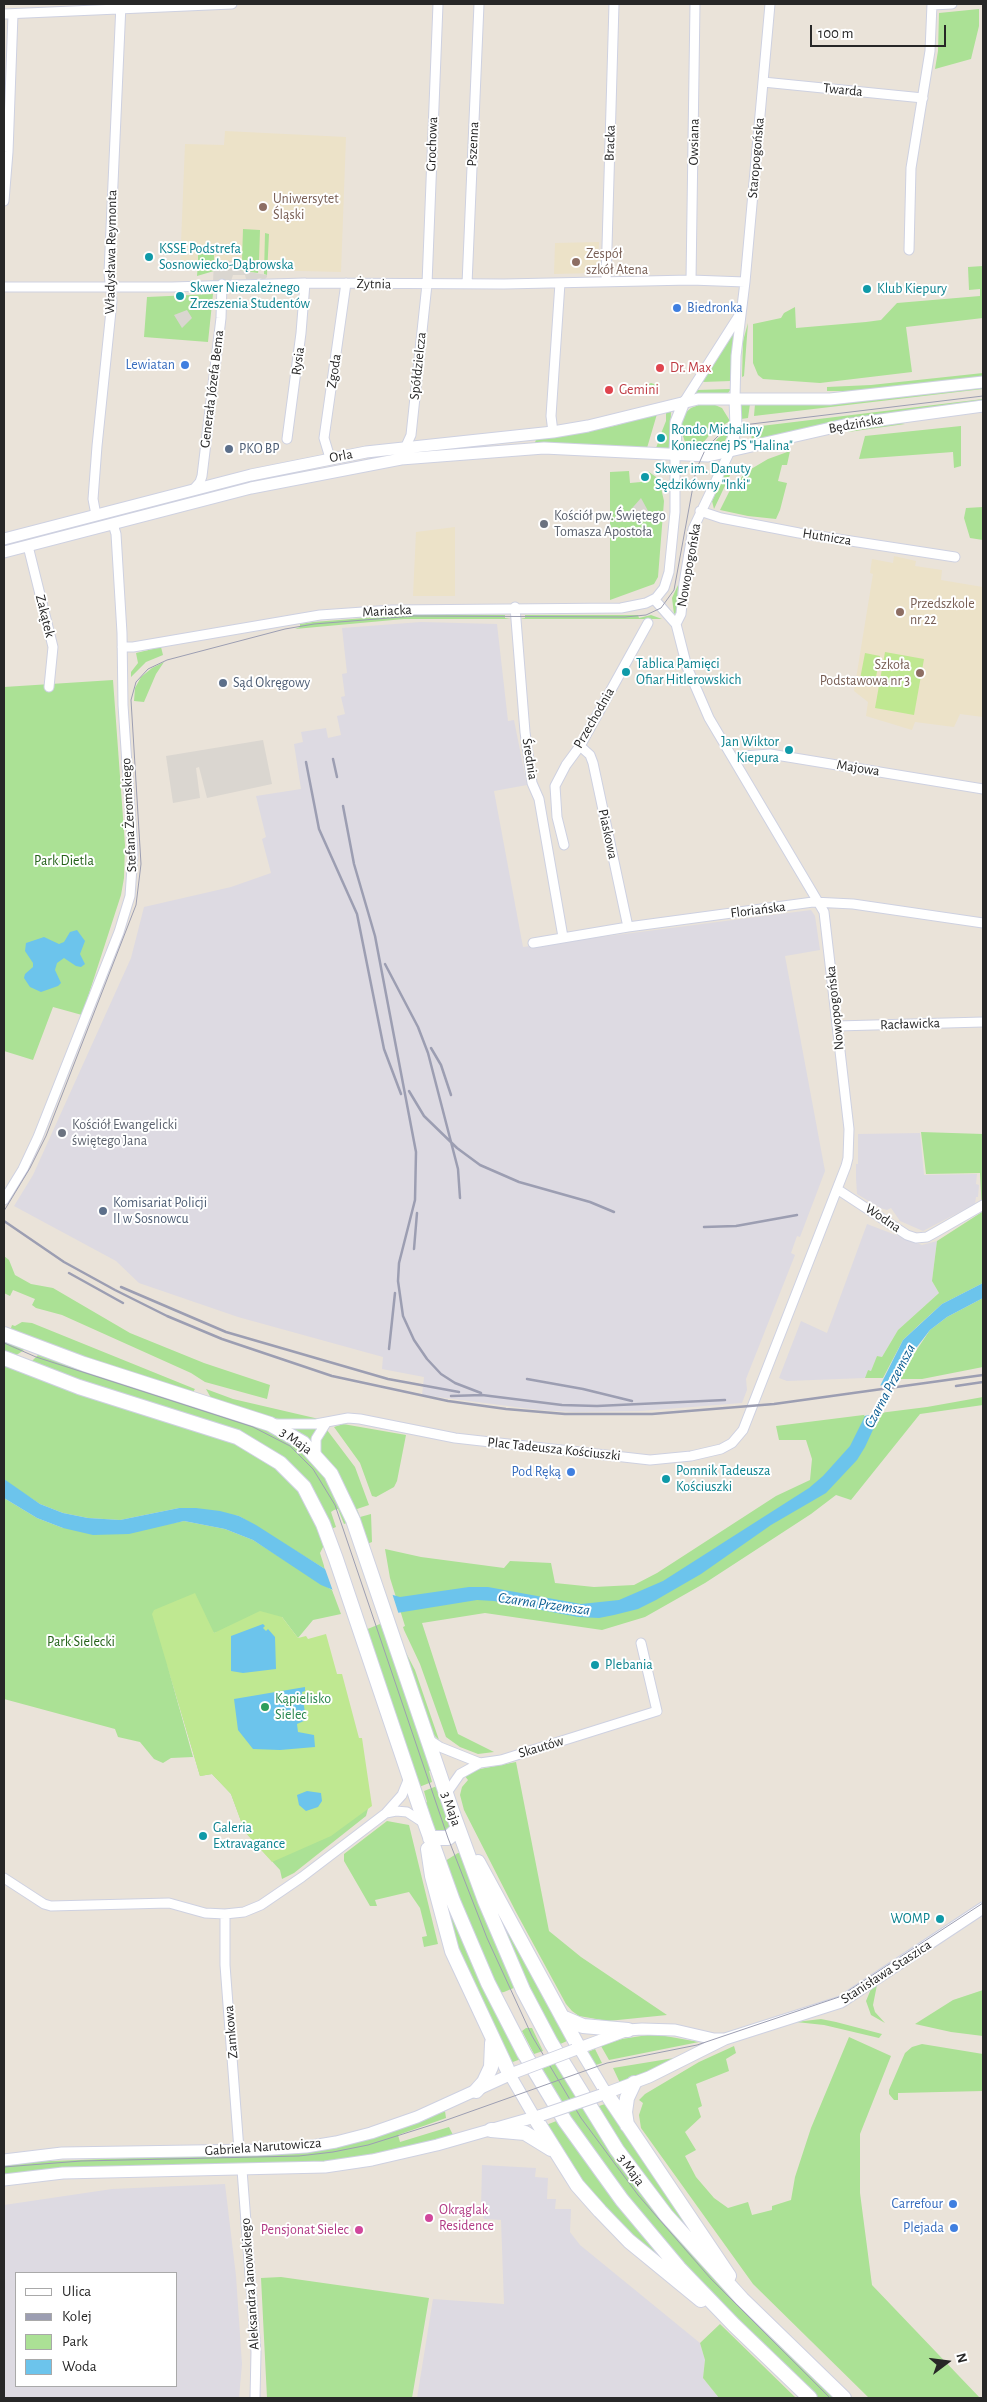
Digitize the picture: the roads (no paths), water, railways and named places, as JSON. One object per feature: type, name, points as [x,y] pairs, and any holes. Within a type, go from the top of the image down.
[{"type":"main road","name":"3 Maja","points":[[4,1334],[84,1364],[270,1424],[288,1432],[316,1456],[331,1474],[346,1503],[456,1824],[498,1934],[523,1990],[589,2107],[640,2182],[679,2229],[742,2298],[844,2398]]},
{"type":"main road","name":"3 Maja","points":[[4,1358],[79,1387],[223,1431],[267,1453],[292,1473],[304,1487],[323,1524],[336,1559],[409,1778],[453,1901],[488,1984],[524,2053],[546,2092],[595,2165],[622,2200],[680,2268],[734,2325],[810,2398]]},
{"type":"main road","points":[[425,1823],[432,1876],[452,1951],[492,2039],[513,2073]]},
{"type":"main road","points":[[430,1838],[448,1838],[456,1824]]},
{"type":"main road","points":[[456,1824],[562,2017],[577,2049]]},
{"type":"main road","points":[[562,2017],[583,2026],[628,2030]]},
{"type":"main road","points":[[476,2091],[484,2082],[491,2067],[492,2039]]},
{"type":"main road","points":[[627,2126],[625,2112],[627,2098],[634,2083]]},
{"type":"main road","points":[[603,2094],[713,2250],[742,2298]]},
{"type":"main road","points":[[538,2116],[556,2153],[577,2185],[629,2241],[675,2280],[734,2325]]},
{"type":"main road","points":[[491,2130],[525,2133],[556,2153]]},
{"type":"street","points":[[4,201],[8,152],[9,14],[121,6],[232,4]]},
{"type":"street","name":"Grochowa","points":[[427,284],[438,4]]},
{"type":"street","name":"Pszenna","points":[[466,284],[480,4]]},
{"type":"street","name":"Bracka","points":[[606,282],[614,4]]},
{"type":"street","name":"Owsiana","points":[[691,280],[696,4]]},
{"type":"street","name":"Staropogońska","points":[[735,398],[736,356],[745,282],[770,4]]},
{"type":"street","points":[[909,250],[910,168],[930,51],[932,4],[952,4]]},
{"type":"street","name":"Władysława Reymonta","points":[[96,515],[93,499],[112,301],[109,273],[121,6]]},
{"type":"street","name":"Twarda","points":[[763,82],[923,98]]},
{"type":"street","name":"Żytnia","points":[[4,287],[305,283],[466,284],[691,280],[745,282]]},
{"type":"street","points":[[553,432],[551,416],[560,282]]},
{"type":"street","name":"Rysia","points":[[287,439],[302,334],[305,283]]},
{"type":"street","name":"Zgoda","points":[[330,458],[324,438],[346,283]]},
{"type":"street","name":"Generała Józefa Bema","points":[[192,490],[200,482],[202,476],[220,318],[222,284]]},
{"type":"street","name":"Spółdzielcza","points":[[406,446],[411,434],[427,284]]},
{"type":"street","name":"Staropogońska","points":[[684,402],[741,312]]},
{"type":"street","name":"Będzińska","points":[[684,402],[735,398],[830,399],[983,382]]},
{"type":"street","points":[[730,451],[736,427],[735,398]]},
{"type":"street","points":[[675,455],[676,422],[684,402]]},
{"type":"street","name":"Orla","points":[[4,539],[268,471],[330,458],[406,446],[553,432],[596,424],[684,402]]},
{"type":"street","name":"Będzińska","points":[[675,455],[708,456],[844,424],[983,406]]},
{"type":"street","name":"Orla","points":[[4,552],[251,488],[401,459],[544,448],[675,455]]},
{"type":"street","name":"Nowopogońska","points":[[730,451],[693,529],[681,614],[676,624],[678,636],[692,684],[709,718],[820,903],[826,923],[849,1129],[848,1158],[755,1400]]},
{"type":"street","name":"Nowopogońska","points":[[654,599],[664,588],[669,572],[674,533],[675,455]]},
{"type":"street","name":"Hutnicza","points":[[700,511],[721,518],[799,533],[954,557]]},
{"type":"street","name":"Stefana Żeromskiego","points":[[4,1200],[31,1154],[125,914],[132,884],[133,862],[123,705],[117,551],[113,524]]},
{"type":"street","name":"Zakątek","points":[[28,546],[53,647],[49,686]]},
{"type":"street","points":[[654,599],[676,624]]},
{"type":"street","name":"Mariacka","points":[[122,647],[133,647],[320,615],[392,610],[628,607],[654,599]]},
{"type":"street","name":"Średnia","points":[[515,607],[525,732],[532,783],[539,799],[563,937]]},
{"type":"street","name":"Przechodnia","points":[[564,845],[558,817],[555,786],[566,765],[580,746],[648,623]]},
{"type":"street","name":"Piaskowa","points":[[580,746],[590,755],[593,763],[628,927]]},
{"type":"street","name":"Majowa","points":[[734,760],[744,756],[770,754],[983,789]]},
{"type":"street","name":"Floriańska","points":[[533,943],[628,927],[820,903],[853,904],[983,923]]},
{"type":"street","name":"Racławicka","points":[[837,1026],[983,1022]]},
{"type":"street","name":"Wodna","points":[[837,1189],[907,1235],[916,1238],[927,1237],[983,1205]]},
{"type":"street","name":"Plac Tadeusza Kościuszki","points":[[270,1424],[326,1423],[343,1419],[360,1419],[455,1438],[650,1460],[701,1454],[732,1443],[743,1430],[755,1400]]},
{"type":"street","points":[[316,1456],[316,1439],[326,1423]]},
{"type":"street","name":"Skautów","points":[[480,1763],[502,1760],[657,1711],[641,1643]]},
{"type":"street","points":[[428,1739],[480,1763]]},
{"type":"street","points":[[446,1794],[453,1780],[480,1763]]},
{"type":"street","points":[[4,1878],[44,1904],[51,1906],[169,1903],[205,1912],[225,1914],[244,1912],[261,1905],[386,1813],[402,1795],[409,1778]]},
{"type":"street","points":[[386,1813],[396,1811],[407,1812],[425,1823]]},
{"type":"street","name":"Stanisława Staszica","points":[[603,2094],[634,2083],[725,2039],[841,2002],[983,1908]]},
{"type":"street","name":"Zamkowa","points":[[225,1914],[225,1966],[240,2150]]},
{"type":"street","name":"Stanisława Staszica","points":[[513,2073],[628,2030],[657,2028],[714,2039],[725,2039]]},
{"type":"street","points":[[513,2073],[538,2116],[603,2094],[577,2049]]},
{"type":"street","name":"Gabriela Narutowicza","points":[[4,2160],[62,2154],[306,2147],[371,2133],[417,2117],[513,2073]]},
{"type":"street","name":"Gabriela Narutowicza","points":[[4,2180],[63,2173],[325,2167],[372,2160],[538,2116]]},
{"type":"street","name":"Aleksandra Janowskiego","points":[[242,2170],[256,2352],[255,2398]]},
{"type":"water","points":[[77,930],[85,941],[80,954],[85,964],[81,967],[76,966],[64,958],[57,963],[55,970],[61,983],[58,986],[41,992],[30,987],[24,978],[25,974],[33,967],[33,963],[25,951],[26,943],[44,937],[59,944],[64,942],[70,932]]},
{"type":"water","name":"Czarna Przemsza","points":[[983,1283],[983,1298],[947,1317],[930,1330],[913,1352],[895,1382],[857,1460],[826,1493],[771,1525],[701,1574],[656,1600],[638,1609],[614,1615],[599,1618],[578,1617],[494,1601],[477,1600],[397,1613],[365,1603],[321,1585],[253,1540],[225,1529],[184,1521],[129,1534],[93,1535],[63,1528],[37,1518],[4,1498],[4,1479],[40,1504],[63,1513],[88,1518],[120,1520],[179,1508],[220,1511],[239,1516],[256,1525],[325,1569],[361,1586],[400,1597],[469,1587],[488,1587],[581,1604],[619,1600],[663,1581],[809,1488],[823,1476],[850,1446],[903,1340],[942,1304]]},
{"type":"water","points":[[263,1624],[265,1626],[263,1628],[266,1631],[268,1629],[275,1637],[276,1669],[243,1673],[231,1671],[231,1636]]},
{"type":"water","points":[[305,1687],[305,1691],[302,1692],[306,1720],[297,1724],[298,1732],[314,1735],[315,1747],[280,1750],[253,1749],[238,1730],[234,1699]]},
{"type":"water","points":[[307,1791],[321,1793],[322,1801],[318,1807],[306,1811],[299,1805],[297,1795]]},
{"type":"tram line","points":[[4,1211],[30,1168],[46,1136],[136,905],[141,864],[131,700],[136,682],[148,669],[167,660],[285,629],[314,624],[414,616],[625,617],[646,615],[661,608],[674,590],[696,470],[706,448],[721,433],[743,425],[983,396]]},
{"type":"tram line","points":[[4,1343],[36,1357],[253,1427],[290,1446],[313,1469],[335,1505],[448,1838],[487,1938],[532,2036],[581,2118],[638,2195],[711,2279],[830,2398]]},
{"type":"tram line","points":[[4,2167],[81,2161],[299,2156],[368,2145],[441,2122],[607,2063],[697,2045],[839,1997],[983,1903]]},
{"type":"railway","points":[[333,759],[337,777]]},
{"type":"railway","points":[[306,762],[319,829],[357,914],[384,1049],[401,1094]]},
{"type":"railway","points":[[343,806],[354,864],[375,936],[416,1152],[415,1200],[399,1263],[398,1281],[403,1316],[414,1340],[427,1359],[441,1374],[455,1383],[481,1393]]},
{"type":"railway","points":[[385,964],[418,1027],[428,1053],[458,1169],[460,1198]]},
{"type":"railway","points":[[431,1048],[441,1065],[451,1095]]},
{"type":"railway","points":[[409,1091],[424,1116],[457,1148],[480,1165],[519,1182],[590,1202],[614,1212]]},
{"type":"railway","points":[[414,1249],[417,1213]]},
{"type":"railway","points":[[704,1227],[736,1226],[797,1215]]},
{"type":"railway","points":[[4,1221],[64,1262],[115,1290],[167,1316],[222,1339],[332,1376],[448,1401],[506,1409],[565,1414],[652,1414],[774,1404],[983,1375]]},
{"type":"railway","points":[[69,1273],[123,1303]]},
{"type":"railway","points":[[121,1287],[226,1332],[388,1379],[459,1392]]},
{"type":"railway","points":[[389,1349],[395,1293]]},
{"type":"railway","points":[[527,1379],[583,1389],[632,1401]]},
{"type":"railway","points":[[956,1386],[983,1382]]},
{"type":"railway","points":[[451,1396],[482,1395],[562,1405],[597,1406],[725,1400]]},
{"type":"place","name":"Uniwersytet Śląski","points":[[263,207]]},
{"type":"place","name":"KSSE Podstrefa Sosnowiecko-Dąbrowska","points":[[149,257]]},
{"type":"place","name":"Zespół szkół Atena","points":[[576,262]]},
{"type":"place","name":"Klub Kiepury","points":[[867,289]]},
{"type":"place","name":"Skwer Niezależnego Zrzeszenia Studentów","points":[[180,296]]},
{"type":"place","name":"Biedronka","points":[[677,308]]},
{"type":"place","name":"Lewiatan","points":[[185,365]]},
{"type":"place","name":"Dr. Max","points":[[660,368]]},
{"type":"place","name":"Gemini","points":[[609,390]]},
{"type":"place","name":"Rondo Michaliny Koniecznej PS \"Halina\"","points":[[661,438]]},
{"type":"place","name":"PKO BP","points":[[229,449]]},
{"type":"place","name":"Skwer im. Danuty Sędzikówny \"Inki\"","points":[[645,477]]},
{"type":"place","name":"Kościół pw. Świętego Tomasza Apostoła","points":[[544,524]]},
{"type":"place","name":"Przedszkole nr 22","points":[[900,612]]},
{"type":"place","name":"Tablica Pamięci Ofiar Hitlerowskich","points":[[626,672]]},
{"type":"place","name":"Szkoła Podstawowa nr 3","points":[[920,673]]},
{"type":"place","name":"Sąd Okręgowy","points":[[223,683]]},
{"type":"place","name":"Jan Wiktor Kiepura","points":[[789,750]]},
{"type":"place","name":"Kościół Ewangelicki świętego Jana","points":[[62,1133]]},
{"type":"place","name":"Komisariat Policji II w Sosnowcu","points":[[103,1211]]},
{"type":"place","name":"Pod Ręką","points":[[571,1472]]},
{"type":"place","name":"Pomnik Tadeusza Kościuszki","points":[[666,1479]]},
{"type":"place","name":"Plebania","points":[[595,1665]]},
{"type":"place","name":"Kąpielisko Sielec","points":[[265,1707]]},
{"type":"place","name":"Galeria Extravagance","points":[[203,1836]]},
{"type":"place","name":"WOMP","points":[[940,1919]]},
{"type":"place","name":"Carrefour","points":[[953,2204]]},
{"type":"place","name":"Okrąglak Residence","points":[[429,2218]]},
{"type":"place","name":"Plejada","points":[[954,2228]]},
{"type":"place","name":"Pensjonat Sielec","points":[[359,2230]]},
{"type":"park label","name":"Park Dietla","points":[[64,861]]},
{"type":"park label","name":"Park Sielecki","points":[[81,1642]]}]
